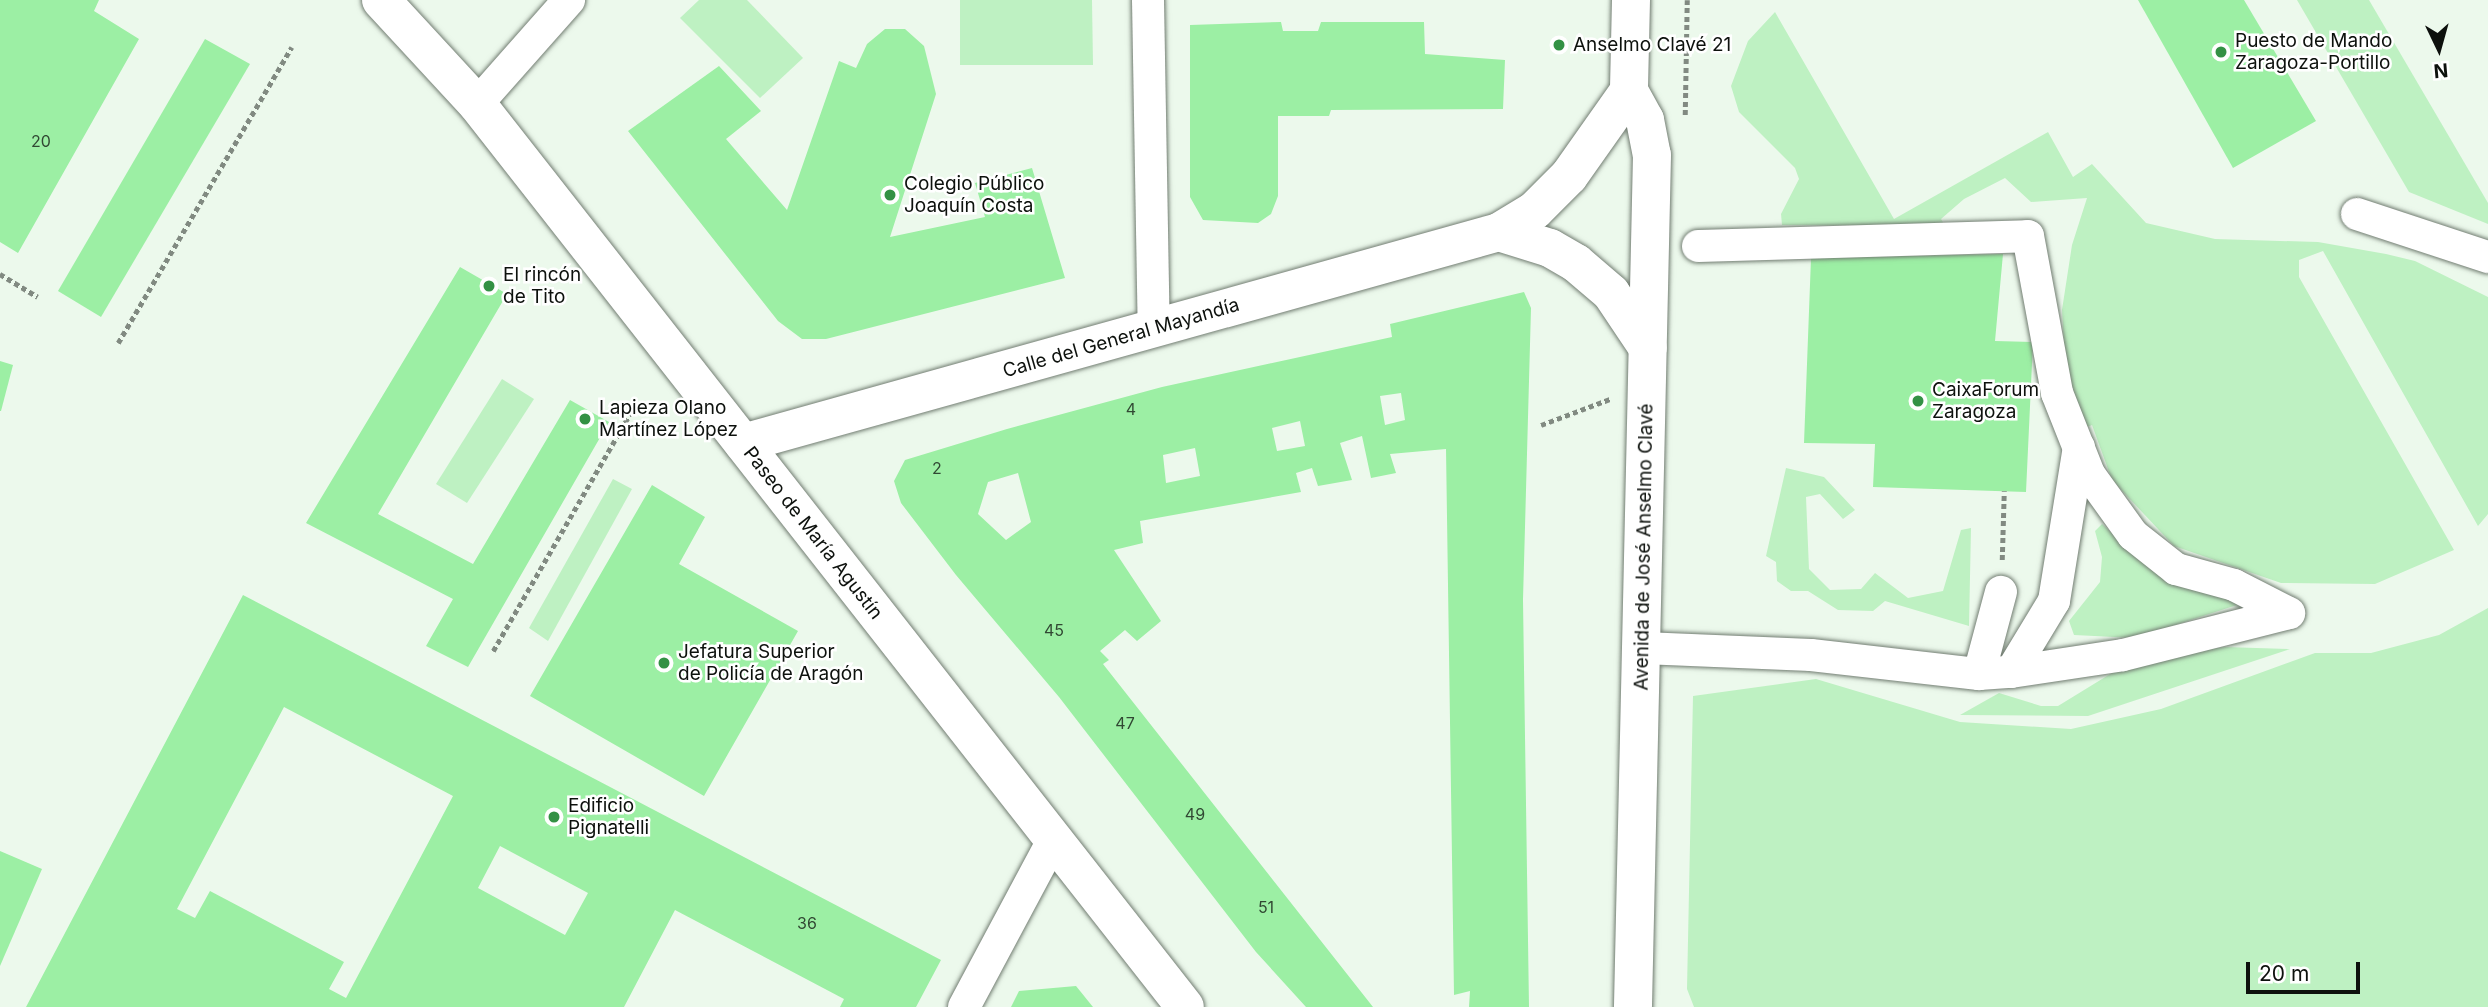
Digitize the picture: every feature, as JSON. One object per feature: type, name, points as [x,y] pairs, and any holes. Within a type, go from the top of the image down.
[{"type":"main road","name":"Paseo de María Agustín","points":[[381,0],[478,104],[1185,1007]]},
{"type":"main road","name":"Avenida de José Anselmo Clavé","points":[[1631,0],[1629,91],[1645,120],[1652,155],[1633,1007]]},
{"type":"main road","points":[[1499,232],[1535,210],[1569,176],[1629,91]]},
{"type":"main road","name":"Calle del General Mayandía","points":[[743,443],[1499,232]]},
{"type":"main road","points":[[1499,232],[1550,248],[1585,269],[1611,293],[1648,348]]},
{"type":"street","points":[[478,104],[569,0]]},
{"type":"street","points":[[1148,0],[1154,328]]},
{"type":"street","points":[[2357,214],[2488,257]]},
{"type":"street","points":[[1643,648],[1811,654],[1979,674],[2011,673],[2123,655],[2289,613],[2234,585],[2176,569],[2133,535],[2089,474],[2057,393],[2028,236],[1698,246]]},
{"type":"street","points":[[2011,673],[2053,601],[2079,447]]},
{"type":"street","points":[[1979,674],[2001,592]]},
{"type":"street","points":[[964,1007],[1053,839]]},
{"type":"path","points":[[118,344],[292,47]]},
{"type":"path","points":[[0,274],[38,298]]},
{"type":"path","points":[[1541,425],[1601,398],[1614,399]]},
{"type":"path","points":[[493,651],[635,405]]},
{"type":"path","points":[[2001,592],[2004,491]]},
{"type":"green space","points":[[699,0],[747,0],[803,58],[760,98],[680,18]]},
{"type":"green space","points":[[960,0],[1092,0],[1093,65],[960,65]]},
{"type":"green space","points":[[2297,0],[2369,0],[2488,203],[2488,224],[2409,192]]},
{"type":"green space","points":[[1775,12],[1894,219],[2048,132],[2073,177],[2092,164],[2146,223],[2215,239],[2318,242],[2386,254],[2415,261],[2488,297],[2488,514],[2478,526],[2323,251],[2299,260],[2299,277],[2454,550],[2375,584],[2281,583],[2174,546],[2112,480],[2092,425],[2085,428],[2065,362],[2062,310],[2072,245],[2087,198],[2031,202],[2005,178],[1964,199],[1941,219],[1945,226],[1782,225],[1781,214],[1799,179],[1795,168],[1739,112],[1731,86],[1748,41]]},
{"type":"green space","points":[[502,379],[534,399],[467,503],[436,484]]},
{"type":"green space","points":[[1786,468],[1824,477],[1855,510],[1843,519],[1820,494],[1806,497],[1809,569],[1830,590],[1861,589],[1875,573],[1908,598],[1943,591],[1961,530],[1971,528],[1969,626],[1885,601],[1873,611],[1838,610],[1808,591],[1791,591],[1777,581],[1776,562],[1766,556]]},
{"type":"green space","points":[[613,479],[632,489],[548,641],[529,628]]},
{"type":"green space","points":[[2102,524],[2156,573],[2238,602],[2237,605],[2135,638],[2074,635],[2069,621],[2100,582],[2102,557],[2095,531]]},
{"type":"green space","points":[[2488,608],[2488,1007],[1694,1007],[1687,989],[1693,696],[1816,679],[1960,722],[2071,729],[2161,709],[2315,653],[2371,653],[2439,635]]},
{"type":"green space","points":[[2225,647],[2290,649],[2088,716],[1960,715],[1999,693],[2041,706],[2058,706],[2133,660]]},
{"type":"building","points":[[0,0],[99,0],[94,11],[139,39],[18,253],[0,242]]},
{"type":"building","name":"Puesto de Mando Zaragoza-Portillo","points":[[2138,0],[2244,0],[2316,121],[2233,168]]},
{"type":"building","points":[[1281,22],[1283,31],[1318,31],[1321,22],[1424,22],[1425,54],[1505,60],[1503,109],[1331,110],[1329,116],[1278,116],[1278,196],[1271,214],[1258,223],[1203,220],[1190,197],[1190,25]]},
{"type":"building","points":[[885,29],[905,29],[924,46],[936,94],[890,237],[985,217],[975,183],[1032,168],[1065,278],[826,339],[802,339],[778,321],[628,131],[719,66],[761,111],[726,139],[787,210],[839,61],[856,68],[867,44]]},
{"type":"building","points":[[205,39],[250,64],[101,317],[58,291]]},
{"type":"building","name":"CaixaForum Zaragoza","points":[[2003,254],[1995,341],[2033,342],[2026,492],[1873,487],[1875,444],[1804,443],[1811,258]]},
{"type":"building","points":[[460,267],[507,294],[378,514],[473,564],[570,400],[609,422],[468,667],[426,646],[453,599],[306,523]]},
{"type":"building","points":[[1524,292],[1531,308],[1523,600],[1529,1007],[1469,1007],[1470,991],[1454,995],[1446,449],[1390,454],[1396,473],[1371,478],[1362,436],[1340,443],[1352,480],[1318,486],[1312,468],[1296,473],[1301,492],[1140,521],[1143,543],[1114,550],[1161,621],[1137,641],[1125,630],[1100,651],[1109,660],[1103,664],[1373,1007],[1306,1007],[1256,952],[1059,697],[956,575],[901,503],[894,481],[905,460],[1162,387],[1392,337],[1390,324]],"holes":[[[1401,393],[1405,420],[1385,425],[1380,396]],[[1300,421],[1305,446],[1277,451],[1272,428]],[[1195,448],[1200,476],[1166,483],[1163,455]],[[1018,473],[1031,522],[1006,540],[978,514],[988,482]]]},
{"type":"building","points":[[0,361],[13,365],[1,411],[0,411]]},
{"type":"building","name":"Jefatura Superior de Policía de Aragón","points":[[652,485],[705,517],[679,564],[798,631],[704,796],[530,696]]},
{"type":"building","name":"Edificio Pignatelli","points":[[243,595],[941,960],[916,1007],[840,1007],[844,999],[675,910],[624,1007],[26,1007]],"holes":[[[284,707],[453,796],[346,998],[329,989],[344,962],[210,891],[195,918],[177,909]],[[500,846],[588,893],[565,935],[478,888]]]},
{"type":"building","points":[[0,851],[42,869],[0,966]]},
{"type":"building","points":[[1076,986],[1093,1007],[1011,1007],[1019,991]]},
{"type":"place","name":"Anselmo Clavé 21","points":[[1559,45]]},
{"type":"place","name":"Puesto de Mando Zaragoza-Portillo","points":[[2221,52]]},
{"type":"place","name":"Colegio Público Joaquín Costa","points":[[890,195]]},
{"type":"place","name":"El rincón de Tito","points":[[489,286]]},
{"type":"place","name":"CaixaForum Zaragoza","points":[[1918,401]]},
{"type":"place","name":"Lapieza Olano Martínez López","points":[[585,419]]},
{"type":"place","name":"Jefatura Superior de Policía de Aragón","points":[[664,663]]},
{"type":"place","name":"Edificio Pignatelli","points":[[554,817]]}]
